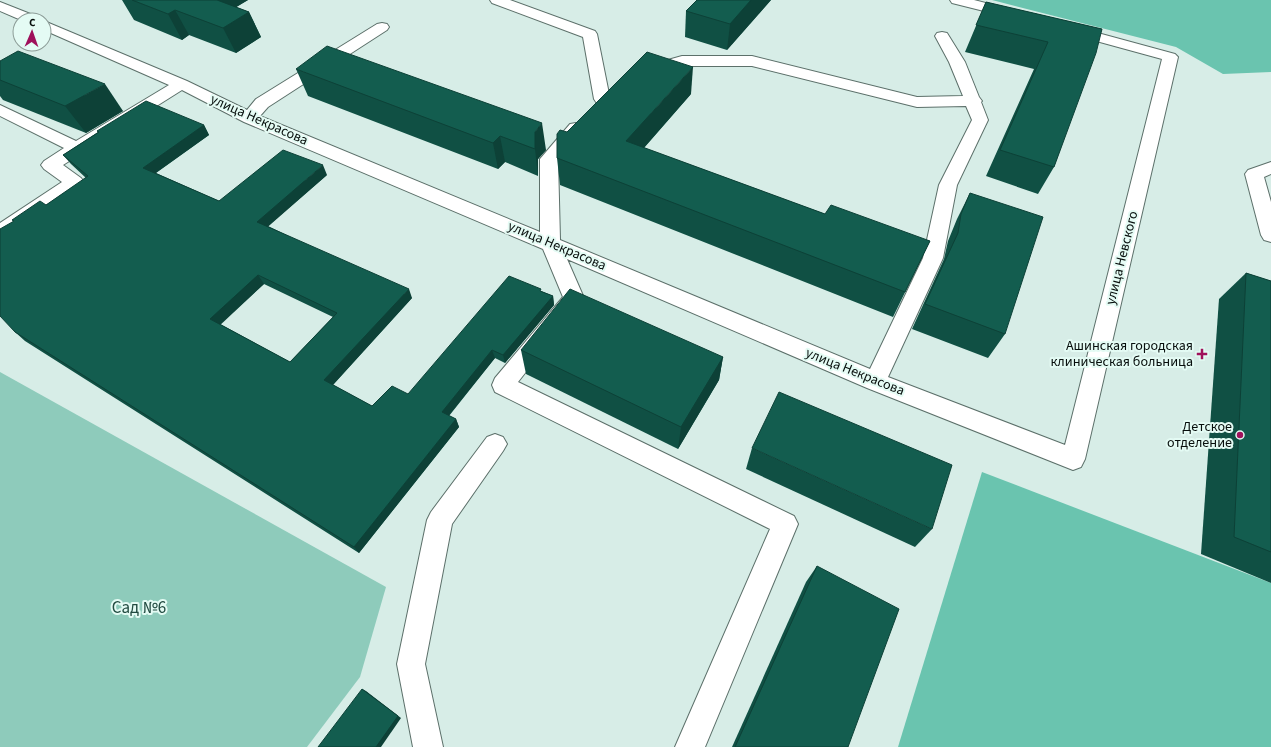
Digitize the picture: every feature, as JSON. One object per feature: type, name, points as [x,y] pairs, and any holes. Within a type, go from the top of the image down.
[{"type":"street","points":[[497,0],[590,34],[602,99]]},
{"type":"street","points":[[957,0],[1023,17]]},
{"type":"street","points":[[0,6],[14,12]]},
{"type":"street","name":"улица Невского","points":[[1060,26],[1170,57],[1073,459]]},
{"type":"street","points":[[250,118],[262,103],[382,27]]},
{"type":"street","name":"улица Некрасова","points":[[52,28],[181,84],[250,118],[875,381],[1073,459]]},
{"type":"street","points":[[875,381],[933,258],[948,185],[980,120],[974,101],[957,62],[942,36]]},
{"type":"street","points":[[690,747],[785,524],[503,385],[574,298],[550,243],[549,159],[602,99],[638,74],[682,61],[752,61],[917,102],[974,101]]},
{"type":"street","points":[[0,232],[74,182],[50,165],[181,84]]},
{"type":"street","points":[[0,110],[77,148]]},
{"type":"street","points":[[1271,168],[1254,174],[1271,234]]},
{"type":"street","points":[[423,742],[411,664],[440,520],[495,444]]},
{"type":"green space","points":[[992,0],[1271,0],[1271,72],[1223,74],[1176,47]]},
{"type":"green space","name":"Сад №6","points":[[0,372],[386,587],[360,677],[307,747],[0,747]]},
{"type":"green space","points":[[982,472],[1271,583],[1271,747],[898,747]]},
{"type":"building","points":[[132,0],[217,0],[249,12],[223,28],[175,10],[168,14]]},
{"type":"building","points":[[697,0],[751,0],[730,24],[686,11]]},
{"type":"building","points":[[986,2],[1102,29],[1096,53],[1054,167],[1000,150],[1048,42],[976,25]]},
{"type":"building","points":[[327,46],[542,123],[535,132],[535,149],[500,136],[493,143],[296,69]]},
{"type":"building","points":[[16,52],[21,52],[105,84],[65,106],[0,80],[0,61]]},
{"type":"building","points":[[647,52],[693,67],[626,141],[825,214],[831,205],[930,241],[905,292],[557,158],[557,134],[560,130],[567,132]]},
{"type":"building","points":[[146,101],[204,125],[143,168],[219,201],[283,150],[323,165],[257,222],[409,289],[324,380],[372,406],[392,386],[408,394],[509,276],[541,289],[540,291],[553,296],[503,355],[492,350],[442,412],[456,419],[354,547],[15,332],[0,316],[0,229],[14,221],[12,220],[40,201],[46,205],[88,176],[63,155],[99,132],[97,131]],"holes":[[[258,275],[337,313],[290,362],[210,319]]]},
{"type":"building","points":[[970,193],[1043,217],[1005,334],[925,304],[958,233],[961,214]]},
{"type":"building","points":[[1246,273],[1271,281],[1271,552],[1234,537]]},
{"type":"building","points":[[570,289],[723,357],[681,427],[521,350]]},
{"type":"building","points":[[779,392],[952,465],[932,529],[752,448]]},
{"type":"building","points":[[817,566],[899,609],[848,747],[735,747]]},
{"type":"building","points":[[362,689],[398,716],[376,747],[318,747]]},
{"type":"place","name":"Ашинская городская клиническая больница","points":[[1202,354]]},
{"type":"place","name":"Детское отделение","points":[[1240,435]]}]
